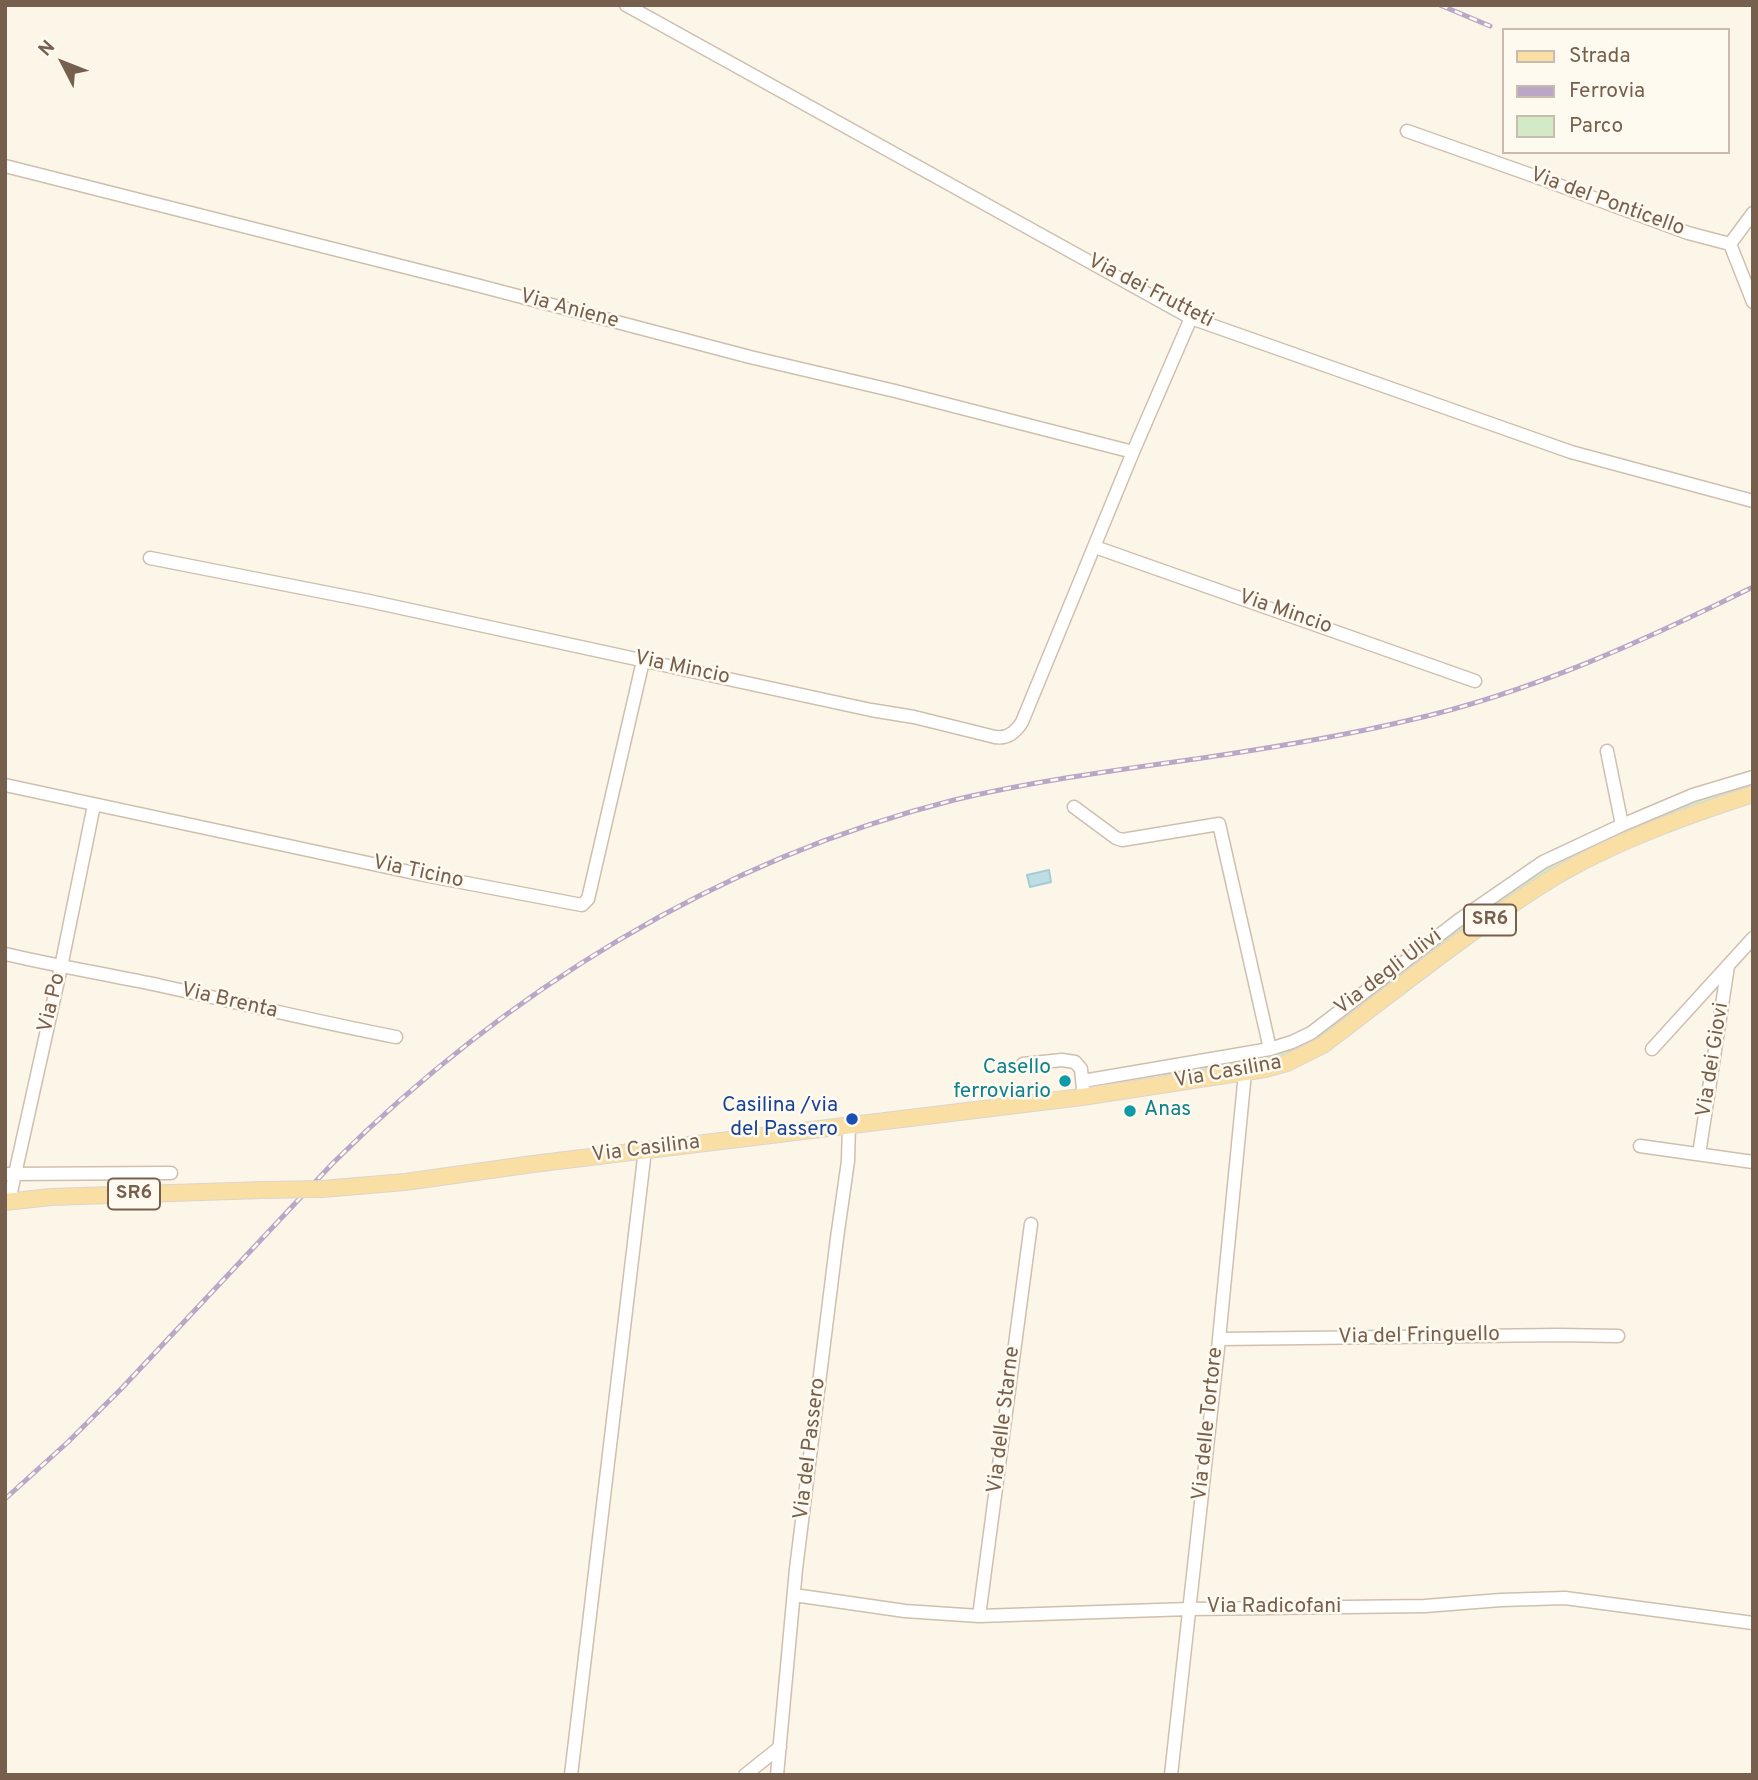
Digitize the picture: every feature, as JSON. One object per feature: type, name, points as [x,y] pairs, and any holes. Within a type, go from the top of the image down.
[{"type":"main road","name":"Via Casilina","points":[[7,1202],[99,1195],[321,1189],[405,1182],[849,1124],[1083,1089],[1245,1073],[1287,1063],[1317,1049],[1448,949],[1563,872],[1654,829],[1753,794]]},
{"type":"street","name":"Via dei Frutteti","points":[[626,5],[1191,318],[1572,452],[1753,501]]},
{"type":"street","name":"Via del Ponticello","points":[[1407,131],[1688,233],[1730,244]]},
{"type":"street","name":"Via Aniene","points":[[5,166],[1133,452]]},
{"type":"street","points":[[1753,213],[1730,244],[1753,302]]},
{"type":"street","name":"Via Mincio","points":[[150,558],[369,601],[1003,738],[1015,731],[1021,722],[1191,318]]},
{"type":"street","name":"Via Mincio","points":[[1095,547],[1475,681]]},
{"type":"street","name":"Via Ticino","points":[[5,785],[424,875],[582,905],[588,899],[643,660]]},
{"type":"street","points":[[1607,751],[1622,825]]},
{"type":"street","name":"Via degli Ulivi","points":[[1083,1089],[1292,1042],[1311,1033],[1459,920],[1543,862],[1693,795],[1753,777]]},
{"type":"street","name":"Via Po","points":[[7,1202],[10,1175],[61,967],[94,805]]},
{"type":"street","points":[[1074,807],[1122,840],[1219,824],[1270,1049]]},
{"type":"street","points":[[1652,1049],[1753,938]]},
{"type":"street","name":"Via Brenta","points":[[5,954],[396,1037]]},
{"type":"street","name":"Via dei Giovi","points":[[1699,1154],[1728,966]]},
{"type":"street","points":[[1023,1063],[1072,1061],[1080,1067],[1083,1089]]},
{"type":"street","name":"Via delle Tortore","points":[[1171,1775],[1245,1073]]},
{"type":"street","name":"Via del Passero","points":[[777,1775],[794,1595],[848,1161],[849,1124]]},
{"type":"street","points":[[1640,1146],[1753,1162]]},
{"type":"street","points":[[571,1775],[645,1150]]},
{"type":"street","points":[[10,1175],[171,1173]]},
{"type":"street","name":"Via delle Starne","points":[[979,1616],[1031,1224]]},
{"type":"street","name":"Via del Fringuello","points":[[1219,1339],[1618,1336]]},
{"type":"street","name":"Via Radicofani","points":[[794,1595],[905,1611],[979,1616],[1189,1609],[1425,1606],[1565,1598],[1753,1623]]},
{"type":"street","points":[[745,1775],[780,1747]]},
{"type":"green space","points":[[1753,780],[1753,788],[1705,803],[1449,940],[1322,1037],[1280,1060],[1158,1081],[1175,1068],[1293,1044],[1541,866],[1650,814]]},
{"type":"water","points":[[1049,870],[1051,882],[1030,887],[1027,875]]},
{"type":"railway","points":[[1440,5],[1490,26]]},
{"type":"railway","points":[[5,1499],[122,1388],[332,1164],[398,1102],[468,1043],[542,990],[618,940],[698,896],[781,858],[866,826],[954,800],[1049,781],[1310,741],[1455,709],[1585,664],[1753,587]]},
{"type":"place","name":"Casello ferroviario","points":[[1065,1081]]},
{"type":"place","name":"Anas","points":[[1130,1111]]},
{"type":"place","name":"Casilina /via del Passero","points":[[852,1119]]}]
